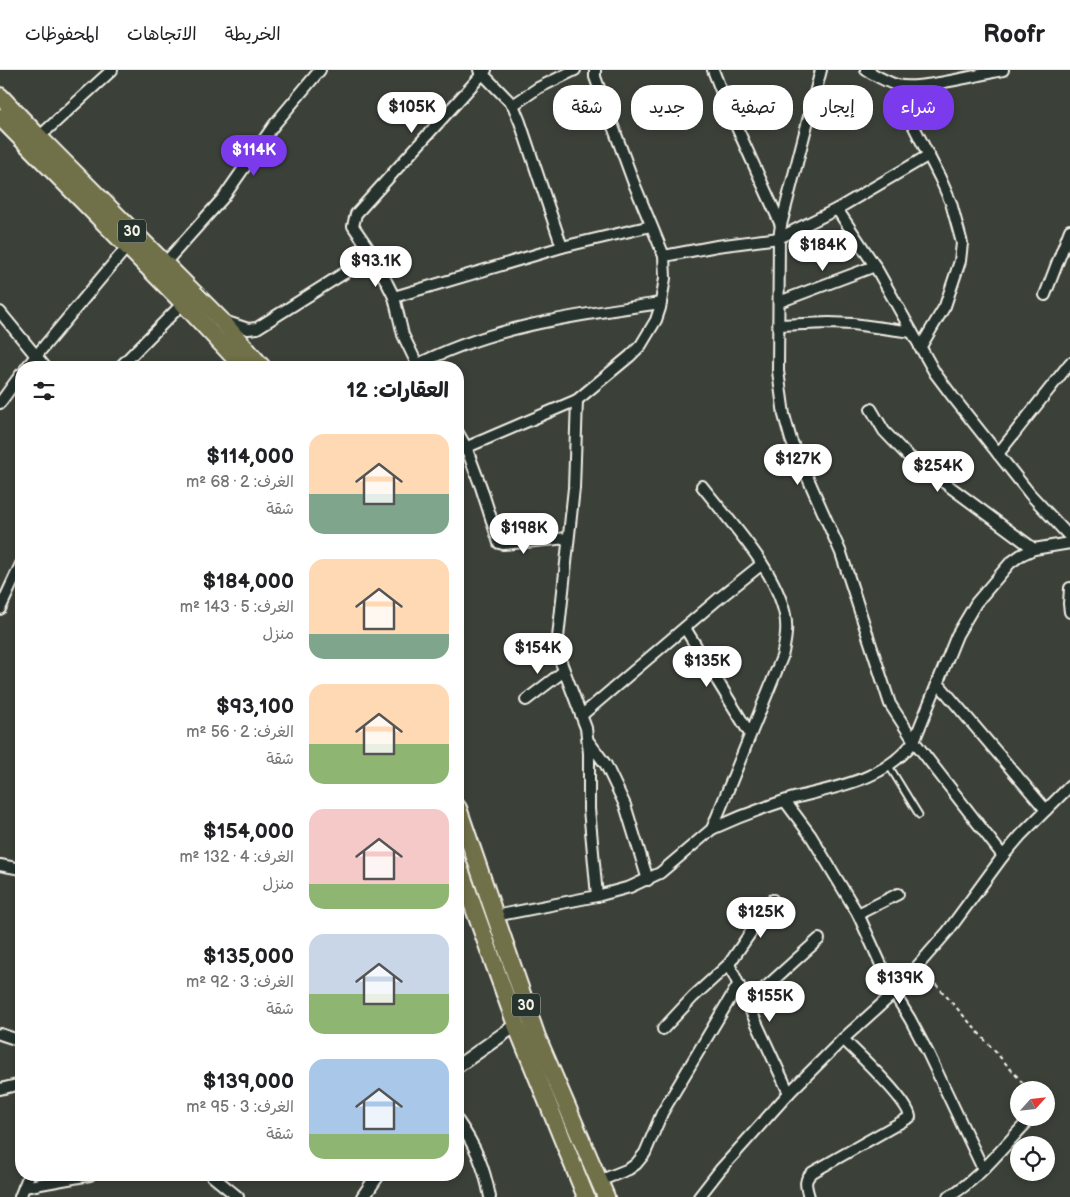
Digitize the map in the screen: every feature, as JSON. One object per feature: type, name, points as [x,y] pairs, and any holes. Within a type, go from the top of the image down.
[{"type":"main road","name":"30","points":[[0,96],[18,125],[127,247],[237,361]]},
{"type":"main road","name":"30","points":[[0,117],[39,137],[221,320],[257,361]]},
{"type":"main road","name":"30","points":[[464,826],[538,1037],[606,1197]]},
{"type":"main road","name":"30","points":[[464,896],[586,1197]]},
{"type":"street","points":[[39,137],[112,70]]},
{"type":"street","points":[[164,264],[223,198],[274,125],[320,70]]},
{"type":"street","points":[[513,105],[538,88],[575,70]]},
{"type":"street","points":[[464,448],[577,400],[641,345],[656,320],[665,278],[664,256],[607,112],[595,77],[595,70]]},
{"type":"street","points":[[713,70],[725,102],[781,225]]},
{"type":"street","points":[[820,70],[779,238],[778,371],[784,414],[791,440],[841,553],[890,704],[914,741],[1003,856]]},
{"type":"street","points":[[866,70],[896,85]]},
{"type":"street","points":[[920,85],[956,74],[1003,70]]},
{"type":"street","points":[[414,361],[404,335],[394,296],[373,255],[353,226],[356,214],[482,71],[513,105],[562,247]]},
{"type":"street","points":[[916,130],[951,203],[960,232],[962,251],[945,306],[920,348]]},
{"type":"street","points":[[664,256],[717,246],[779,238],[838,209],[929,155]]},
{"type":"street","points":[[838,209],[875,266],[920,348],[953,398],[1048,514],[1070,537]]},
{"type":"street","points":[[394,296],[562,247],[651,226]]},
{"type":"street","points":[[1045,295],[1070,230]]},
{"type":"street","points":[[31,361],[127,247]]},
{"type":"street","points":[[221,320],[248,329],[255,329],[373,255]]},
{"type":"street","points":[[779,302],[875,266]]},
{"type":"street","points":[[431,361],[491,336],[522,327],[590,313],[661,303]]},
{"type":"street","points":[[126,361],[183,304]]},
{"type":"street","points":[[0,312],[41,361]]},
{"type":"street","points":[[779,325],[853,324],[912,332]]},
{"type":"street","points":[[998,454],[1070,363]]},
{"type":"street","points":[[0,403],[15,382]]},
{"type":"street","points":[[577,400],[574,478],[558,647],[564,671],[582,714],[588,741],[589,809],[598,896]]},
{"type":"street","points":[[871,409],[884,431],[907,455],[1034,549]]},
{"type":"street","points":[[464,453],[481,487],[498,543],[568,538]]},
{"type":"street","points":[[702,486],[762,564],[781,601],[785,616],[786,636],[782,657],[712,829]]},
{"type":"street","points":[[495,916],[598,896],[630,887],[648,880],[678,859],[712,829],[785,801],[854,782],[889,766],[904,754],[914,741],[957,635],[976,603],[1010,563],[1021,554],[1034,549],[1070,543]]},
{"type":"street","points":[[582,714],[762,564]]},
{"type":"street","points":[[0,609],[15,577]]},
{"type":"street","points":[[1070,588],[1070,612]]},
{"type":"street","points":[[685,628],[750,734]]},
{"type":"street","points":[[526,700],[564,671]]},
{"type":"street","points":[[938,682],[1046,810]]},
{"type":"street","points":[[588,741],[606,765],[625,806],[648,880]]},
{"type":"street","points":[[699,1197],[720,1170],[789,1093],[843,1039],[894,993],[970,903],[1003,856],[1070,786]]},
{"type":"street","points":[[785,801],[811,836],[858,914],[894,993],[928,1053],[983,1169]]},
{"type":"street","points":[[0,865],[15,868]]},
{"type":"street","points":[[858,914],[898,894]]},
{"type":"street","points":[[663,1029],[704,986],[729,964],[773,900]]},
{"type":"street","points":[[747,1004],[819,939]]},
{"type":"street","points":[[729,964],[789,1093]]},
{"type":"street","points":[[599,1181],[628,1169],[636,1164],[645,1153],[662,1113],[738,984]]},
{"type":"street","points":[[464,1062],[516,1025]]},
{"type":"street","points":[[0,1034],[15,1039]]},
{"type":"street","points":[[809,1197],[805,1184],[806,1179],[813,1172],[910,1117],[897,1096],[843,1039]]},
{"type":"street","points":[[0,1089],[15,1085]]},
{"type":"street","points":[[948,1197],[963,1188],[1023,1126]]},
{"type":"street","points":[[464,1130],[476,1148],[482,1163],[490,1197]]},
{"type":"street","points":[[22,1192],[66,1181]]},
{"type":"street","points":[[218,1181],[238,1197]]},
{"type":"street","points":[[363,1197],[374,1181]]},
{"type":"lane","points":[[889,766],[919,815]]},
{"type":"path","points":[[919,965],[1021,1081]]}]
